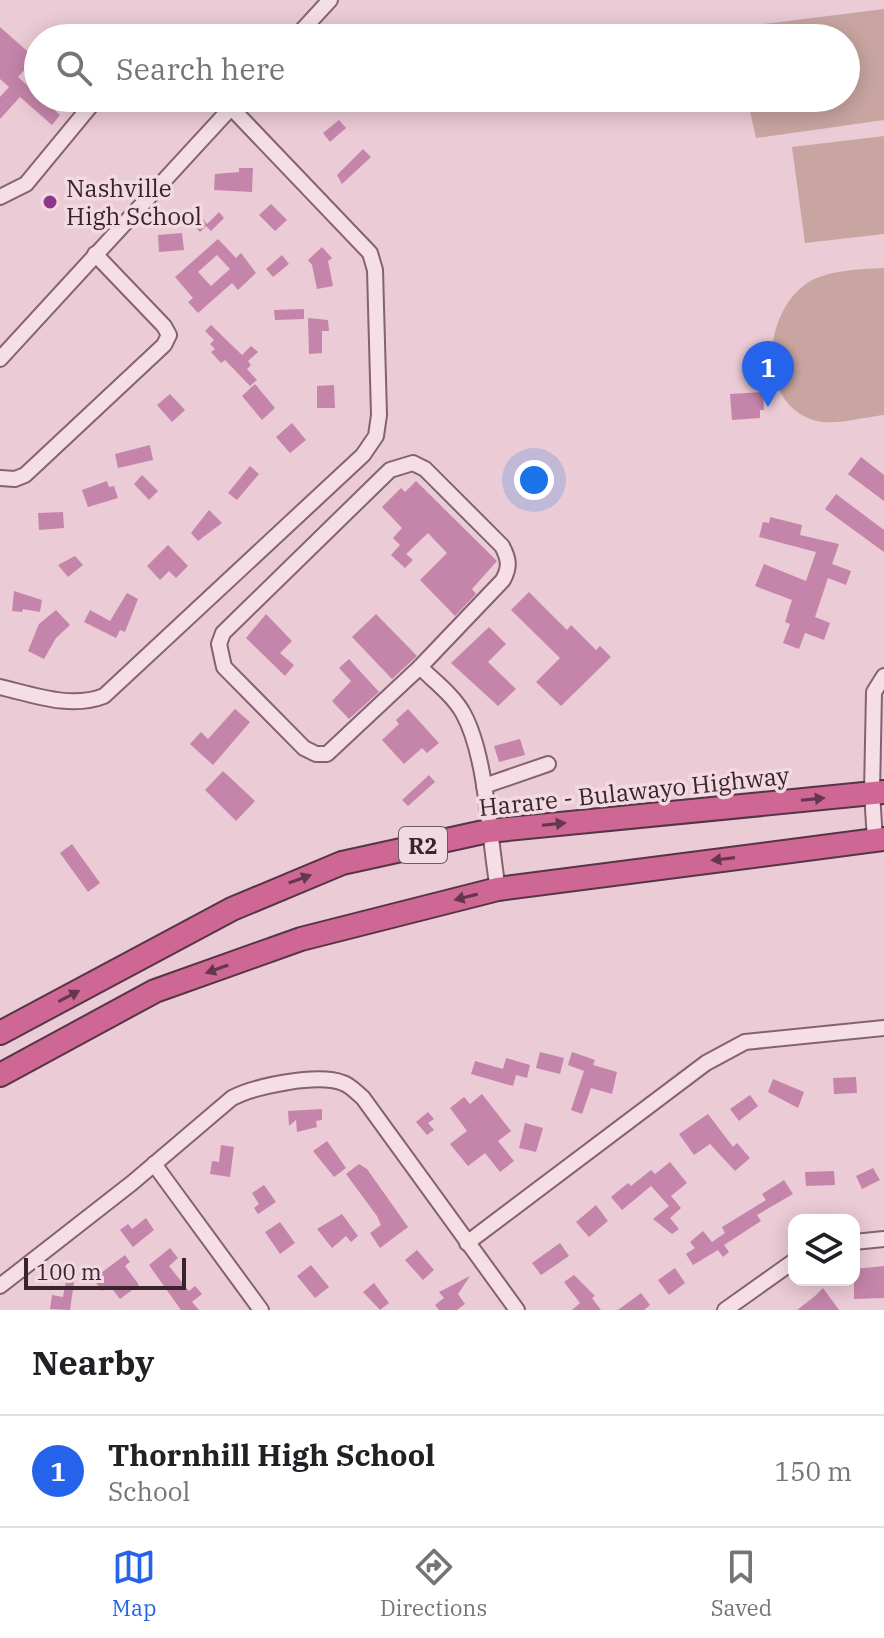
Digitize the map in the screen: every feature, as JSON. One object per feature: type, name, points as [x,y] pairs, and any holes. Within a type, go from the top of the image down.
[{"type":"highway","name":"Harare - Bulawayo Highway","points":[[0,1033],[278,887],[342,863],[488,831],[878,792]]},
{"type":"highway","points":[[0,1075],[155,991],[301,939],[498,889],[880,840]]},
{"type":"street","points":[[308,24],[330,0]]},
{"type":"street","points":[[0,197],[26,184],[85,112]]},
{"type":"street","points":[[0,359],[5,343],[95,254],[221,112]]},
{"type":"street","points":[[0,687],[71,703],[88,702],[104,696],[363,455],[376,436],[379,415],[375,284],[370,253],[241,112]]},
{"type":"street","points":[[0,478],[15,479],[25,475],[164,345],[169,335],[95,254]]},
{"type":"street","points":[[413,463],[425,469],[502,546],[508,557],[508,570],[503,580],[420,667],[327,754],[316,754],[304,748],[224,667],[219,644],[223,633],[390,470],[413,463]]},
{"type":"street","points":[[420,667],[463,712],[484,786],[498,889]]},
{"type":"street","points":[[880,840],[874,692],[884,676]]},
{"type":"street","points":[[484,786],[548,764]]},
{"type":"street","points":[[467,1243],[706,1063],[745,1042],[884,1028]]},
{"type":"street","points":[[0,1286],[232,1098],[247,1090],[324,1079],[345,1083],[363,1098],[517,1310]]},
{"type":"street","points":[[154,1164],[261,1310]]},
{"type":"street","points":[[860,1241],[884,1239]]},
{"type":"street","points":[[725,1310],[788,1265]]},
{"type":"shaded area","points":[[884,9],[884,120],[756,138],[750,112],[860,112],[860,24],[765,24]]},
{"type":"shaded area","points":[[884,136],[884,234],[805,243],[792,147]]},
{"type":"shaded area","points":[[884,268],[884,415],[822,422],[801,414],[786,400],[776,382],[772,361],[780,318],[791,299],[814,279],[844,271]]},
{"type":"building","points":[[0,27],[24,48],[24,70],[18,77],[24,82],[24,100],[20,97],[0,119],[0,97],[9,87],[0,79]]},
{"type":"building","points":[[37,112],[57,112],[60,115],[52,125]]},
{"type":"building","points":[[339,120],[346,128],[330,142],[323,133]]},
{"type":"building","points":[[363,149],[371,157],[342,184],[337,175]]},
{"type":"building","points":[[239,168],[253,168],[252,192],[214,190],[215,174],[239,172]]},
{"type":"building","points":[[271,204],[287,220],[275,231],[259,215]]},
{"type":"building","points":[[219,212],[224,218],[211,231],[206,226],[200,232],[192,224],[200,216],[207,224]]},
{"type":"building","points":[[182,233],[184,250],[159,252],[158,235]]},
{"type":"building","points":[[218,239],[236,258],[241,253],[256,273],[238,290],[232,283],[198,313],[188,302],[193,298],[175,277]],"holes":[[[217,255],[230,269],[211,286],[198,272]]]},
{"type":"building","points":[[322,247],[332,258],[328,261],[333,286],[317,289],[308,260]]},
{"type":"building","points":[[282,255],[289,264],[273,277],[266,269]]},
{"type":"building","points":[[304,309],[304,319],[275,320],[274,310]]},
{"type":"building","points":[[308,318],[328,320],[329,331],[322,331],[322,353],[309,354]]},
{"type":"building","points":[[211,325],[242,355],[251,346],[258,352],[248,361],[251,365],[247,369],[257,380],[250,386],[225,360],[221,363],[211,352],[215,349],[210,344],[214,340],[205,331]]},
{"type":"building","points":[[255,384],[275,408],[262,420],[242,396]]},
{"type":"building","points":[[334,385],[335,408],[317,408],[317,386]]},
{"type":"building","points":[[763,392],[764,410],[760,410],[760,418],[732,420],[730,394]]},
{"type":"building","points":[[170,394],[185,410],[172,422],[157,405]]},
{"type":"building","points":[[292,423],[306,440],[290,453],[276,437]]},
{"type":"building","points":[[150,445],[153,460],[118,468],[115,454]]},
{"type":"building","points":[[861,457],[884,475],[884,501],[848,474]]},
{"type":"building","points":[[250,466],[259,474],[237,500],[228,493]]},
{"type":"building","points":[[142,475],[158,491],[149,500],[134,484]]},
{"type":"building","points":[[107,481],[109,487],[114,486],[118,498],[88,507],[82,490]]},
{"type":"building","points":[[416,481],[497,561],[472,589],[476,594],[455,616],[420,580],[447,553],[428,533],[406,554],[413,560],[405,568],[391,555],[400,545],[393,538],[402,528],[382,507],[401,488],[405,492]]},
{"type":"building","points":[[836,494],[884,530],[884,552],[825,509]]},
{"type":"building","points":[[209,510],[222,523],[198,541],[191,533]]},
{"type":"building","points":[[63,512],[64,528],[39,530],[38,513]]},
{"type":"building","points":[[770,517],[802,525],[800,535],[839,544],[832,564],[851,571],[846,585],[828,578],[815,617],[830,623],[824,640],[805,633],[799,649],[783,643],[790,624],[785,622],[792,600],[755,586],[764,564],[806,581],[816,552],[759,537],[763,522],[769,523]]},
{"type":"building","points":[[168,545],[188,566],[176,578],[169,571],[160,580],[147,566]]},
{"type":"building","points":[[75,556],[83,565],[68,577],[58,565]]},
{"type":"building","points":[[14,591],[42,600],[40,612],[12,611]]},
{"type":"building","points":[[529,592],[567,630],[571,625],[596,650],[600,646],[611,657],[561,706],[536,682],[560,658],[511,610]]},
{"type":"building","points":[[127,593],[138,599],[125,632],[120,630],[116,638],[84,622],[90,610],[110,621]]},
{"type":"building","points":[[56,610],[70,625],[56,638],[44,659],[28,651],[39,624]]},
{"type":"building","points":[[266,614],[292,641],[280,653],[294,665],[285,676],[246,638]]},
{"type":"building","points":[[376,614],[417,656],[392,679],[352,637]]},
{"type":"building","points":[[489,627],[506,644],[488,662],[516,689],[498,706],[451,663]]},
{"type":"building","points":[[349,659],[379,692],[349,719],[332,701],[351,681],[339,668]]},
{"type":"building","points":[[235,709],[250,722],[213,765],[190,744],[201,732],[208,739]]},
{"type":"building","points":[[408,709],[439,743],[427,753],[422,748],[404,764],[382,740],[399,724],[396,720]]},
{"type":"building","points":[[520,739],[525,755],[499,762],[494,746]]},
{"type":"building","points":[[223,771],[255,801],[236,821],[205,790]]},
{"type":"building","points":[[429,775],[435,782],[408,806],[402,800]]},
{"type":"building","points":[[72,844],[100,883],[88,892],[60,853]]},
{"type":"building","points":[[540,1052],[564,1058],[560,1074],[536,1068]]},
{"type":"building","points":[[572,1052],[595,1060],[593,1065],[617,1072],[612,1094],[591,1088],[582,1114],[571,1110],[584,1071],[568,1065]]},
{"type":"building","points":[[506,1058],[530,1065],[527,1078],[516,1075],[513,1086],[471,1074],[475,1061],[503,1069]]},
{"type":"building","points":[[856,1077],[857,1093],[834,1094],[833,1078]]},
{"type":"building","points":[[773,1079],[804,1092],[798,1108],[768,1092]]},
{"type":"building","points":[[482,1094],[511,1131],[498,1141],[514,1161],[500,1172],[485,1153],[468,1166],[450,1144],[467,1131],[450,1108],[464,1097],[470,1104]]},
{"type":"building","points":[[750,1095],[758,1106],[739,1121],[730,1109]]},
{"type":"building","points":[[322,1109],[322,1120],[316,1121],[317,1127],[297,1132],[296,1120],[289,1126],[288,1111]]},
{"type":"building","points":[[428,1112],[434,1119],[428,1123],[434,1130],[427,1135],[416,1122]]},
{"type":"building","points":[[708,1114],[733,1147],[737,1143],[750,1158],[735,1171],[710,1144],[694,1155],[679,1134]]},
{"type":"building","points":[[525,1123],[543,1128],[536,1152],[519,1148]]},
{"type":"building","points":[[327,1141],[346,1168],[334,1177],[313,1151]]},
{"type":"building","points":[[221,1145],[234,1147],[230,1177],[210,1174],[212,1161],[219,1162]]},
{"type":"building","points":[[670,1162],[687,1183],[671,1196],[681,1208],[670,1218],[679,1229],[672,1234],[653,1219],[669,1206],[651,1186],[622,1210],[611,1197],[628,1183],[631,1186],[651,1170],[655,1174]]},
{"type":"building","points":[[359,1164],[367,1169],[408,1227],[380,1248],[370,1233],[381,1225],[377,1216],[346,1174]]},
{"type":"building","points":[[873,1168],[880,1180],[862,1189],[856,1176]]},
{"type":"building","points":[[834,1171],[835,1185],[806,1186],[805,1172]]},
{"type":"building","points":[[784,1180],[793,1194],[757,1215],[761,1221],[724,1245],[729,1252],[723,1257],[718,1250],[693,1265],[686,1254],[695,1248],[690,1242],[703,1231],[712,1242],[725,1233],[722,1227],[766,1200],[762,1194]]},
{"type":"building","points":[[264,1185],[276,1202],[258,1214],[254,1208],[259,1204],[252,1193]]},
{"type":"building","points":[[596,1205],[608,1221],[589,1237],[576,1222]]},
{"type":"building","points":[[342,1214],[358,1236],[351,1242],[346,1236],[332,1248],[317,1229]]},
{"type":"building","points":[[146,1218],[154,1230],[133,1247],[120,1230],[128,1224],[132,1229]]},
{"type":"building","points":[[280,1222],[295,1243],[280,1254],[265,1232]]},
{"type":"building","points":[[560,1243],[569,1256],[541,1275],[532,1263]]},
{"type":"building","points":[[170,1248],[178,1258],[169,1266],[189,1291],[195,1286],[202,1294],[192,1302],[199,1310],[181,1310],[149,1265]]},
{"type":"building","points":[[417,1250],[434,1270],[423,1280],[405,1260]]},
{"type":"building","points":[[125,1255],[130,1262],[125,1266],[139,1285],[120,1299],[110,1286],[102,1291],[96,1283],[100,1280],[97,1276]]},
{"type":"building","points":[[311,1265],[329,1287],[315,1298],[297,1276]]},
{"type":"building","points":[[884,1266],[884,1298],[854,1299],[854,1286],[860,1286],[860,1268]]},
{"type":"building","points":[[675,1268],[685,1283],[669,1295],[658,1280]]},
{"type":"building","points":[[574,1275],[595,1296],[592,1298],[601,1310],[572,1310],[580,1303],[564,1282]]},
{"type":"building","points":[[470,1276],[458,1294],[465,1304],[457,1310],[439,1310],[435,1305],[444,1298],[439,1292]]},
{"type":"building","points":[[66,1281],[74,1282],[70,1310],[50,1309],[52,1295],[63,1297]]},
{"type":"building","points":[[374,1283],[389,1303],[380,1310],[363,1292]]},
{"type":"building","points":[[823,1288],[839,1310],[797,1310],[815,1296]]},
{"type":"building","points":[[641,1293],[650,1305],[644,1310],[618,1310]]},
{"type":"place","name":"Nashville High School","points":[[50,202]]},
{"type":"place","name":"Thornhill High School","points":[[768,407]]}]
